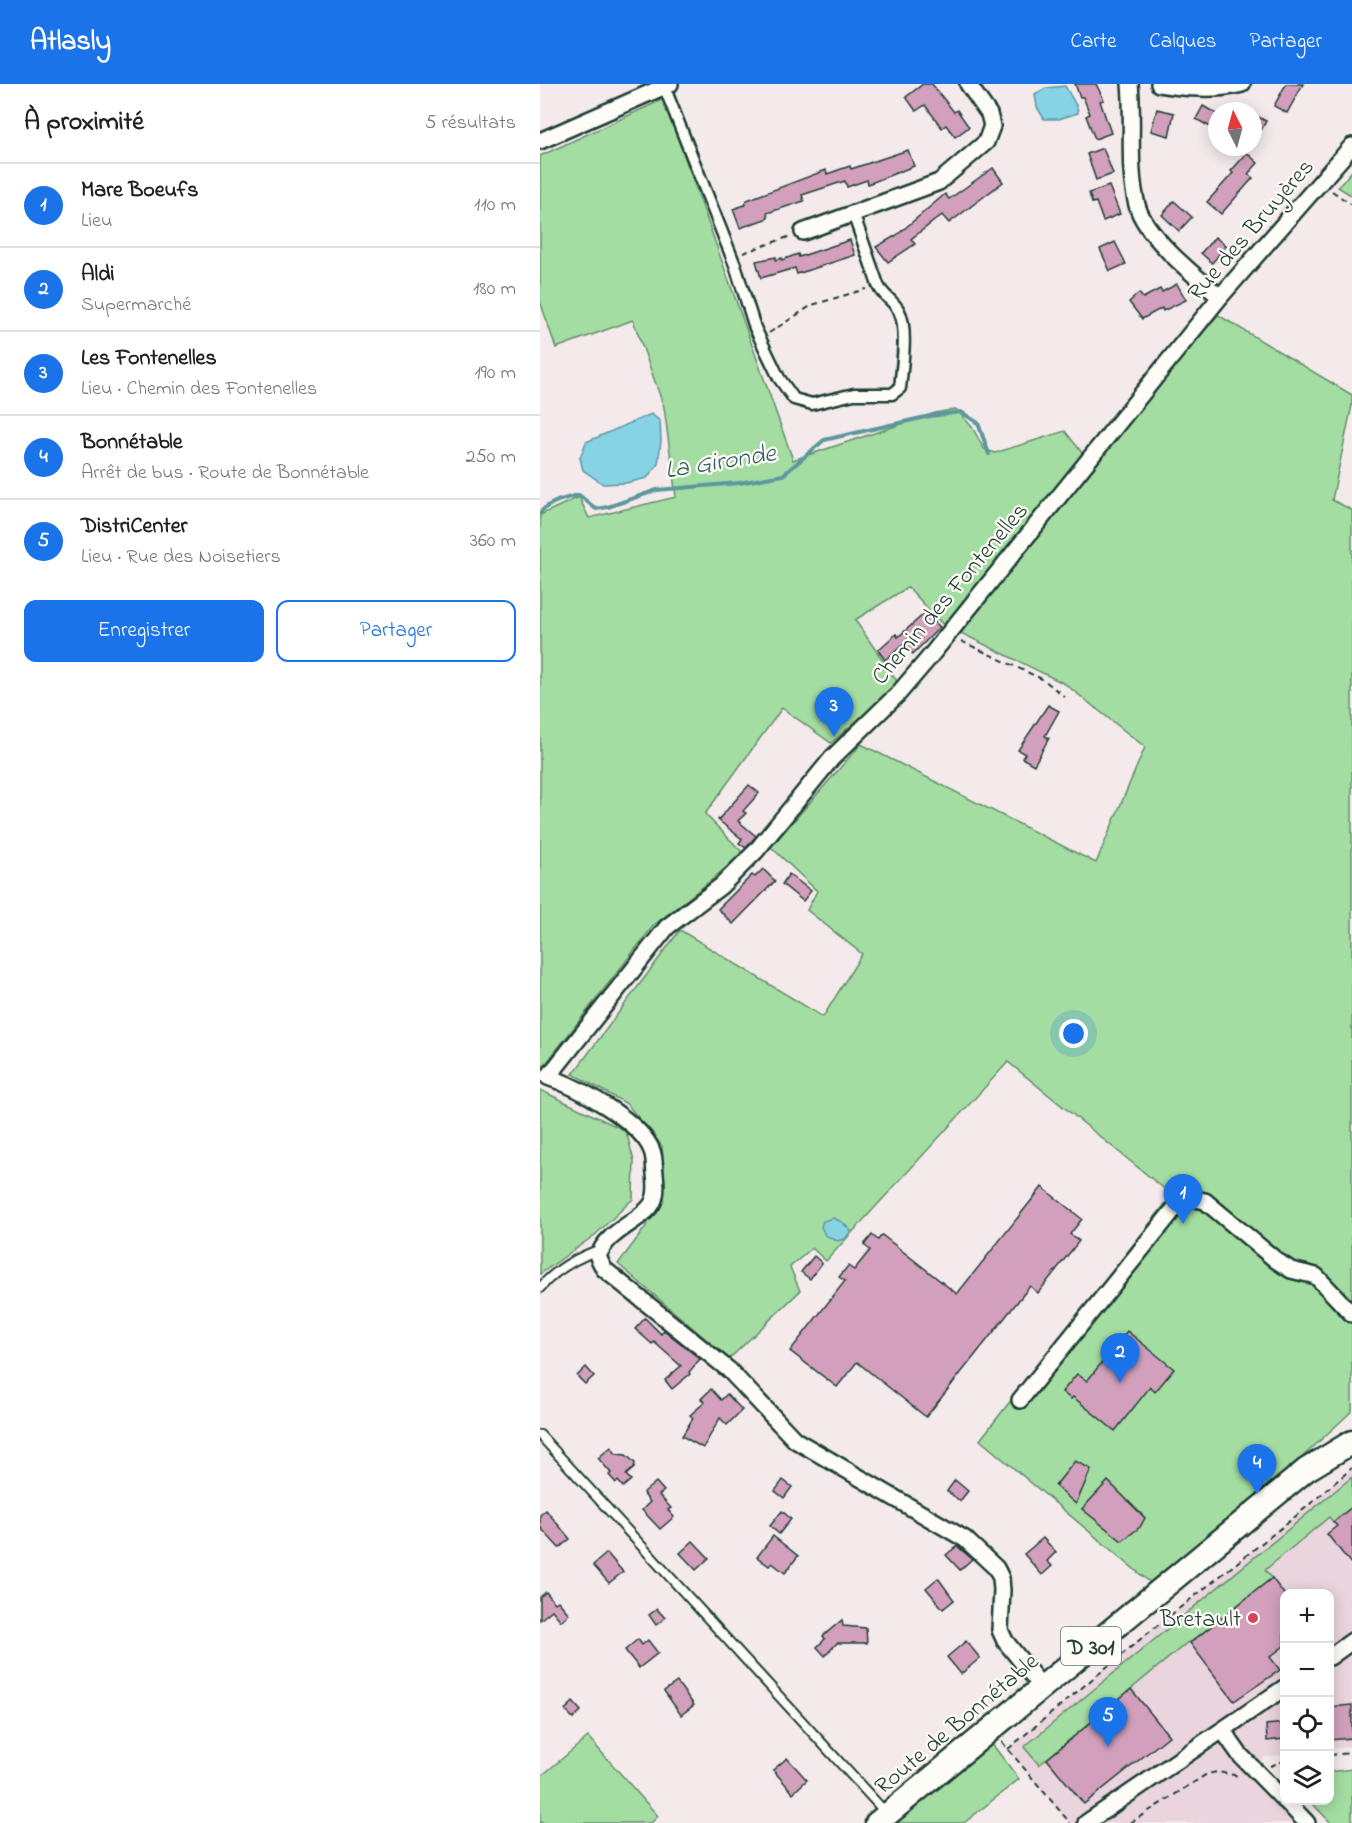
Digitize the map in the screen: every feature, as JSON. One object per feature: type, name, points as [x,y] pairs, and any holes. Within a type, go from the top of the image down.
[{"type":"main road","name":"D 301","points":[[1306,1470],[1352,1423]]},
{"type":"main road","name":"Route de Bonnétable","points":[[882,1819],[1306,1470],[1352,1442]]},
{"type":"street","points":[[803,232],[939,182],[986,142],[992,126],[990,114],[968,84]]},
{"type":"street","points":[[1130,84],[1132,174],[1137,206],[1143,220],[1155,236],[1192,274],[1220,297]]},
{"type":"street","points":[[1159,84],[1188,88],[1214,88],[1242,84]]},
{"type":"street","points":[[540,141],[638,90],[667,85],[732,257],[760,339],[779,378],[794,399],[812,404],[854,394],[891,394],[900,388],[904,342],[899,311],[882,295],[853,213]]},
{"type":"street","name":"Rue des Bruyères","points":[[1184,343],[1220,297],[1352,146]]},
{"type":"street","name":"Chemin des Fontenelles","points":[[601,1249],[618,1230],[653,1202],[656,1184],[652,1151],[644,1136],[622,1116],[564,1082],[548,1077],[667,927],[721,886],[756,852],[832,758],[898,694],[1184,343]]},
{"type":"street","points":[[1020,1400],[1175,1208],[1190,1198],[1205,1201],[1277,1261],[1291,1269],[1316,1276],[1352,1314]]},
{"type":"street","points":[[601,1249],[598,1257],[604,1269],[729,1370],[795,1440],[965,1539],[996,1568],[1001,1578],[1002,1590],[1000,1630],[1005,1641],[1042,1687]]},
{"type":"street","points":[[1334,1654],[1352,1641]]},
{"type":"street","points":[[1086,1823],[1280,1691]]},
{"type":"street","points":[[1223,1731],[1240,1755],[1280,1795]]},
{"type":"street","points":[[1290,1805],[1307,1823]]},
{"type":"lane","points":[[540,1288],[579,1256],[601,1249]]},
{"type":"lane","points":[[540,1435],[882,1819]]},
{"type":"path","points":[[1320,182],[1352,205]]},
{"type":"path","points":[[732,257],[803,232]]},
{"type":"path","points":[[760,339],[812,305],[878,285]]},
{"type":"path","points":[[947,634],[1044,680],[1065,697]]},
{"type":"path","points":[[1070,1823],[1008,1749],[1143,1637],[1292,1520],[1352,1468]]},
{"type":"path","points":[[1334,1755],[1352,1753]]},
{"type":"path","points":[[1130,1823],[1207,1774],[1218,1772],[1246,1776],[1280,1763]]},
{"type":"shaded area","points":[[1352,1468],[1352,1746],[1334,1748],[1334,1589],[1280,1589],[1280,1755],[1265,1757],[1252,1766],[1280,1795],[1280,1805],[1290,1805],[1307,1823],[1070,1823],[1008,1749],[1143,1637],[1296,1516]]},
{"type":"green space","points":[[664,99],[793,460],[935,413],[956,409],[972,427],[984,449],[995,453],[1065,431],[1083,454],[947,629],[908,587],[855,620],[899,684],[831,743],[782,708],[705,814],[743,853],[654,925],[544,1066],[540,1064],[540,515],[579,497],[589,518],[676,497],[664,407],[633,320],[556,348],[540,301],[540,156]]},
{"type":"green space","points":[[1352,171],[1352,196],[1338,187]]},
{"type":"green space","points":[[1218,315],[1352,395],[1352,405],[1332,500],[1352,510],[1352,1411],[1159,1590],[980,1440],[1172,1195],[1008,1062],[826,1261],[812,1248],[790,1267],[800,1291],[729,1359],[618,1264],[645,1228],[665,1187],[662,1146],[627,1104],[573,1074],[680,930],[823,1017],[862,954],[807,910],[817,891],[771,847],[861,744],[1096,863],[1145,747],[1065,684],[961,633],[1092,465]]},
{"type":"green space","points":[[540,1090],[626,1131],[634,1161],[633,1199],[595,1235],[540,1274]]},
{"type":"green space","points":[[1352,1477],[1352,1507],[1333,1522],[1329,1517],[1265,1570],[1272,1578],[1190,1643],[1188,1642],[1039,1765],[1024,1747]]},
{"type":"green space","points":[[588,1737],[658,1816],[651,1823],[540,1823],[540,1777]]},
{"type":"green space","points":[[992,1744],[1019,1779],[964,1823],[894,1823]]},
{"type":"green space","points":[[1352,1769],[1352,1823],[1331,1823],[1314,1805],[1334,1805],[1334,1771]]},
{"type":"water","points":[[1065,86],[1078,113],[1059,119],[1044,119],[1037,107],[1035,94],[1046,88]]},
{"type":"water","points":[[651,414],[660,421],[661,441],[658,464],[647,478],[626,483],[603,484],[583,470],[580,458],[586,442]]},
{"type":"water","points":[[833,1218],[842,1222],[851,1231],[845,1239],[837,1241],[825,1235],[821,1227],[823,1221]]},
{"type":"building","points":[[923,84],[932,84],[954,112],[957,110],[969,127],[955,137],[946,125],[942,128],[925,105],[916,111],[906,97]]},
{"type":"building","points":[[1075,84],[1096,84],[1104,100],[1100,101],[1111,133],[1095,139],[1086,116],[1090,114]]},
{"type":"building","points":[[1286,84],[1303,84],[1287,113],[1274,106]]},
{"type":"building","points":[[1203,106],[1208,109],[1208,126],[1196,119]]},
{"type":"building","points":[[1157,109],[1174,113],[1169,136],[1151,131]]},
{"type":"building","points":[[1103,148],[1113,174],[1096,180],[1087,154]]},
{"type":"building","points":[[908,150],[914,166],[868,184],[867,180],[847,187],[845,181],[802,195],[804,201],[767,213],[768,218],[740,228],[733,209],[745,205],[747,200],[826,170],[827,174],[850,166],[851,169]]},
{"type":"building","points":[[1244,156],[1250,156],[1258,163],[1248,174],[1253,178],[1221,214],[1207,202],[1233,173],[1231,171]]},
{"type":"building","points":[[993,168],[1003,182],[949,223],[942,215],[911,239],[915,244],[888,262],[876,247],[897,235],[945,194],[949,199]]},
{"type":"building","points":[[1109,186],[1120,214],[1103,221],[1096,202],[1092,203],[1089,193]]},
{"type":"building","points":[[1174,201],[1192,217],[1179,231],[1162,215]]},
{"type":"building","points":[[1215,237],[1226,246],[1212,263],[1201,253]]},
{"type":"building","points":[[850,240],[855,255],[797,274],[795,268],[761,278],[756,261],[776,257],[776,260],[782,258],[782,260],[798,254],[799,257]]},
{"type":"building","points":[[1115,242],[1126,264],[1110,271],[1100,249]]},
{"type":"building","points":[[1177,284],[1186,300],[1163,311],[1162,308],[1142,319],[1129,302],[1139,293],[1143,298],[1160,289],[1162,292]]},
{"type":"building","points":[[925,613],[940,627],[913,654],[904,644],[885,660],[878,650],[896,634],[898,637]]},
{"type":"building","points":[[1048,705],[1059,711],[1045,736],[1049,738],[1034,765],[1022,758],[1025,754],[1018,750]]},
{"type":"building","points":[[749,785],[759,793],[743,811],[746,813],[738,821],[756,836],[746,848],[739,843],[742,839],[718,820]]},
{"type":"building","points":[[763,869],[775,881],[733,924],[718,909],[752,875],[755,877]]},
{"type":"building","points":[[789,874],[811,891],[803,901],[782,884]]},
{"type":"building","points":[[1042,1187],[1082,1219],[1070,1234],[1079,1241],[1038,1293],[1030,1286],[926,1417],[857,1362],[837,1387],[790,1351],[845,1281],[839,1277],[848,1266],[854,1270],[870,1250],[864,1245],[872,1235],[878,1240],[882,1235],[957,1294]]},
{"type":"building","points":[[814,1256],[822,1263],[810,1279],[801,1272]]},
{"type":"building","points":[[645,1318],[661,1334],[664,1330],[700,1359],[689,1372],[690,1374],[672,1389],[665,1380],[681,1366],[635,1329]]},
{"type":"building","points":[[1127,1331],[1174,1369],[1155,1392],[1150,1387],[1115,1431],[1073,1397],[1071,1399],[1062,1392],[1077,1374],[1087,1381]]},
{"type":"building","points":[[586,1367],[594,1376],[585,1384],[577,1376]]},
{"type":"building","points":[[711,1389],[721,1400],[727,1394],[742,1410],[727,1425],[720,1418],[703,1448],[682,1436],[693,1418],[690,1415],[705,1402],[701,1399]]},
{"type":"building","points":[[611,1447],[616,1454],[626,1455],[635,1463],[634,1468],[626,1475],[631,1480],[623,1487],[609,1475],[611,1473],[598,1458]]},
{"type":"building","points":[[1075,1461],[1091,1469],[1076,1504],[1055,1486]]},
{"type":"building","points":[[783,1480],[792,1487],[784,1498],[775,1491]]},
{"type":"building","points":[[955,1480],[968,1491],[960,1501],[947,1491]]},
{"type":"building","points":[[1108,1481],[1145,1518],[1140,1527],[1122,1541],[1082,1509]]},
{"type":"building","points":[[656,1482],[664,1491],[659,1495],[671,1508],[668,1510],[674,1517],[660,1529],[642,1510],[650,1502],[643,1493]]},
{"type":"building","points":[[1352,1507],[1352,1565],[1327,1534],[1337,1526],[1333,1522]]},
{"type":"building","points":[[546,1510],[570,1539],[559,1548],[540,1527],[540,1515]]},
{"type":"building","points":[[782,1511],[791,1519],[779,1534],[770,1526]]},
{"type":"building","points":[[773,1536],[798,1556],[785,1573],[772,1563],[769,1566],[757,1557]]},
{"type":"building","points":[[1043,1538],[1056,1552],[1047,1561],[1052,1566],[1042,1575],[1024,1554]]},
{"type":"building","points":[[693,1541],[709,1558],[696,1570],[680,1553]]},
{"type":"building","points":[[957,1546],[972,1559],[960,1570],[946,1555]]},
{"type":"building","points":[[607,1553],[623,1572],[609,1583],[593,1565]]},
{"type":"building","points":[[938,1578],[954,1600],[943,1609],[926,1588]]},
{"type":"building","name":"Bretault","points":[[1272,1578],[1280,1589],[1280,1649],[1270,1657],[1280,1670],[1234,1701],[1190,1643]]},
{"type":"building","points":[[546,1592],[569,1614],[561,1621],[552,1610],[540,1620],[540,1597]]},
{"type":"building","points":[[657,1609],[665,1618],[656,1625],[649,1615]]},
{"type":"building","points":[[842,1620],[843,1626],[866,1628],[867,1643],[837,1643],[825,1656],[817,1647],[825,1639],[823,1636]]},
{"type":"building","points":[[638,1639],[642,1645],[648,1640],[658,1653],[639,1668],[625,1650]]},
{"type":"building","points":[[966,1641],[980,1658],[961,1674],[947,1657]]},
{"type":"building","points":[[677,1682],[694,1705],[681,1715],[664,1691]]},
{"type":"building","points":[[1131,1689],[1169,1736],[1084,1804],[1047,1759]]},
{"type":"building","points":[[573,1702],[581,1711],[573,1718],[565,1710]]},
{"type":"building","points":[[1352,1705],[1352,1738],[1334,1740],[1334,1707]]},
{"type":"building","points":[[1280,1723],[1280,1739],[1267,1741],[1266,1725]]},
{"type":"building","points":[[787,1758],[807,1780],[793,1793],[773,1770]]},
{"type":"waterway","name":"La Gironde","points":[[540,513],[553,503],[579,495],[596,509],[657,490],[739,483],[783,475],[824,440],[930,416],[961,412],[978,423],[989,454]]},
{"type":"place","name":"Les Fontenelles","points":[[834,737]]},
{"type":"place","name":"Mare Boeufs","points":[[1183,1224]]},
{"type":"place","name":"Aldi","points":[[1120,1383]]},
{"type":"place","name":"Bonnétable","points":[[1257,1494]]},
{"type":"place","name":"Bretault","points":[[1253,1618]]},
{"type":"place","name":"DistriCenter","points":[[1108,1747]]}]
